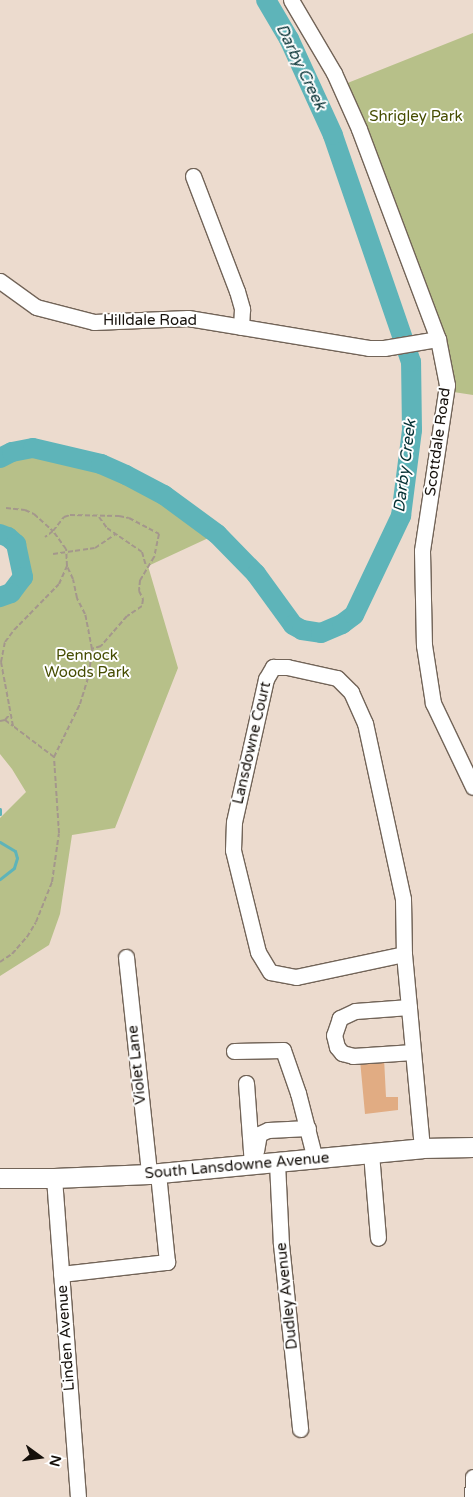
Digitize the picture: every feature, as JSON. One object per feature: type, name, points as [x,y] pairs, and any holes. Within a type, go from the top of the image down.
[{"type":"main road","name":"South Lansdowne Avenue","points":[[0,1178],[54,1178],[153,1173],[277,1163],[422,1148],[473,1147]]},
{"type":"street","name":"Scottdale Road","points":[[291,0],[334,73],[359,129],[434,340],[448,385],[422,551],[424,645],[433,703],[473,786]]},
{"type":"street","points":[[193,176],[242,309],[241,327]]},
{"type":"street","name":"Hilldale Road","points":[[0,281],[36,307],[94,322],[188,318],[369,348],[384,348],[434,340]]},
{"type":"street","name":"Lansdowne Court","points":[[404,954],[296,977],[270,972],[258,952],[233,850],[234,822],[266,679],[273,667],[287,666],[337,678],[351,692],[365,723],[403,899],[404,954],[422,1148]]},
{"type":"street","name":"Violet Lane","points":[[61,1274],[166,1262],[126,957]]},
{"type":"street","points":[[409,1007],[355,1011],[340,1018],[334,1035],[336,1047],[342,1053],[352,1056],[413,1052]]},
{"type":"street","points":[[234,1051],[283,1050],[298,1093],[315,1159]]},
{"type":"street","points":[[246,1083],[254,1165]]},
{"type":"street","points":[[254,1165],[259,1134],[268,1130],[308,1128]]},
{"type":"street","points":[[371,1153],[378,1238]]},
{"type":"street","name":"Dudley Avenue","points":[[277,1163],[281,1244],[300,1429]]},
{"type":"street","name":"Linden Avenue","points":[[54,1178],[78,1497]]},
{"type":"street","points":[[472,1497],[473,1477]]},
{"type":"path","points":[[0,962],[12,954],[27,937],[52,882],[59,833],[54,757],[80,704],[89,674],[92,649],[85,614],[77,598],[73,579],[67,566],[66,549],[53,531],[34,514],[25,510],[6,508]]},
{"type":"path","points":[[45,537],[53,531],[59,521],[70,515],[129,518],[158,534],[154,557],[140,580],[139,591],[143,599],[142,606],[128,616],[101,646],[92,649]]},
{"type":"path","points":[[99,517],[107,528],[142,552],[147,567]]},
{"type":"path","points":[[53,554],[66,554],[95,548],[116,534]]},
{"type":"path","points":[[13,726],[1,662],[5,642],[14,630],[59,584],[67,566]]},
{"type":"path","points":[[0,721],[5,720],[10,714]]},
{"type":"path","points":[[5,720],[54,757]]},
{"type":"green space","name":"Shrigley Park","points":[[473,33],[473,395],[447,391],[447,385],[340,86]]},
{"type":"green space","name":"Pennock Woods Park","points":[[33,448],[101,464],[126,475],[164,495],[217,534],[148,566],[178,668],[115,828],[72,835],[60,914],[49,945],[0,976],[0,818],[26,792],[0,754],[0,597],[11,593],[23,577],[16,544],[8,537],[0,534],[0,458],[12,452]]},
{"type":"building","points":[[384,1058],[386,1097],[398,1097],[398,1110],[365,1114],[360,1060]]},
{"type":"waterway","name":"Darby Creek","points":[[0,458],[12,452],[33,448],[101,464],[126,475],[164,495],[217,534],[256,574],[293,625],[302,630],[321,633],[342,624],[354,615],[401,516],[412,430],[411,362],[333,135],[289,39],[266,0]]},
{"type":"waterway","name":"Darby Creek","points":[[0,534],[8,537],[16,544],[23,577],[11,593],[0,597]]},
{"type":"waterway","points":[[0,809],[0,814]]},
{"type":"waterway","points":[[0,842],[15,851],[17,858],[14,868],[0,879]]}]
